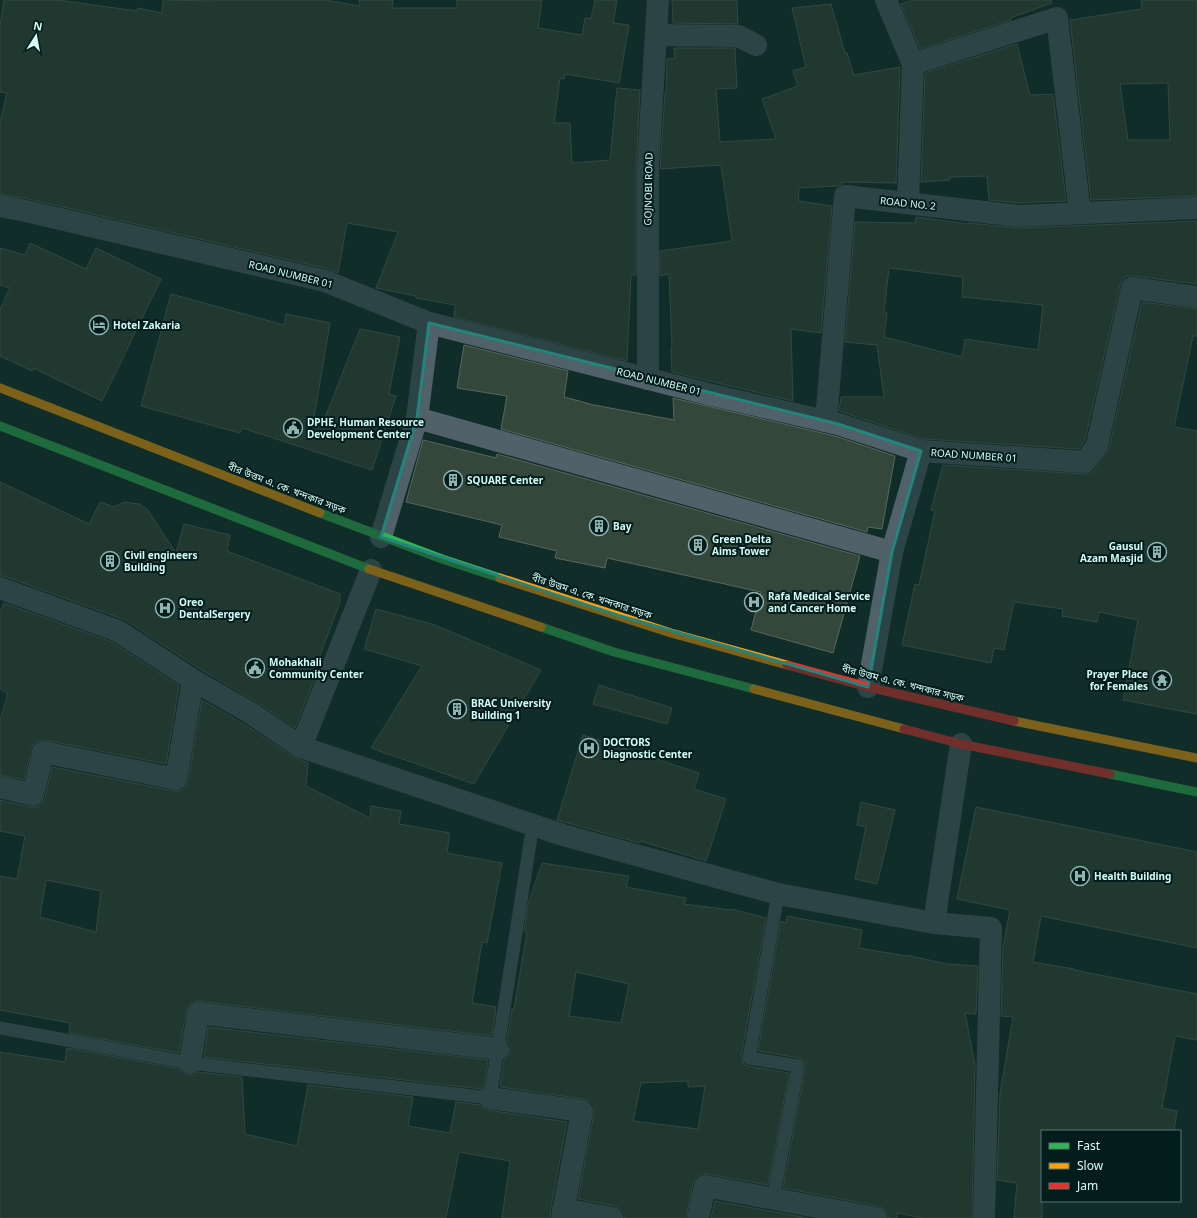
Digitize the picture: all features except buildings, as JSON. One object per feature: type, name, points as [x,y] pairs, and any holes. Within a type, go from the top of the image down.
[{"type":"main road","name":"বীর উত্তম এ. কে. খন্দকার সড়ক","points":[[0,388],[381,537],[442,559],[671,633],[868,687],[1043,728],[1197,758]]},
{"type":"main road","points":[[0,426],[371,570],[614,652],[961,744],[1197,792]]},
{"type":"street","name":"GOJNOBI ROAD","points":[[648,379],[648,166],[658,0]]},
{"type":"street","points":[[886,0],[913,64],[908,202]]},
{"type":"street","points":[[913,64],[1057,18],[1080,213]]},
{"type":"street","points":[[656,35],[738,36],[756,45]]},
{"type":"street","name":"ROAD NO. 2","points":[[826,421],[845,196],[908,202],[1019,216],[1197,208]]},
{"type":"street","name":"ROAD NUMBER 01","points":[[0,206],[325,281],[429,323],[648,379],[838,424],[921,451],[1084,462],[1097,446],[1132,288],[1197,297]]},
{"type":"street","points":[[381,537],[418,418],[429,323]]},
{"type":"street","points":[[418,418],[892,552]]},
{"type":"street","points":[[868,687],[892,552],[921,451]]},
{"type":"street","points":[[301,747],[371,570]]},
{"type":"street","points":[[0,588],[118,631],[193,680],[249,712],[301,747],[563,835],[778,894],[934,923],[991,928],[984,1218]]},
{"type":"street","points":[[0,787],[33,795],[43,752],[176,779],[193,680]]},
{"type":"street","points":[[934,923],[961,744]]},
{"type":"street","points":[[190,1063],[198,1013],[498,1049]]},
{"type":"street","points":[[490,1098],[582,1111],[562,1214],[612,1218]]},
{"type":"street","points":[[698,1218],[705,1186],[876,1218]]},
{"type":"lane","points":[[0,1028],[190,1063],[490,1098],[533,824]]},
{"type":"lane","points":[[773,1199],[798,1066],[749,1058],[778,894]]},
{"type":"highlighted area","points":[[429,323],[838,424],[921,451],[892,552],[868,687],[617,615],[381,537],[417,418]]},
{"type":"traffic: fast","points":[[0,426],[369,569]]},
{"type":"traffic: fast","points":[[320,513],[442,559],[500,578]]},
{"type":"traffic: fast","points":[[541,627],[614,652],[754,689]]},
{"type":"traffic: fast","points":[[1110,774],[1197,792]]},
{"type":"traffic: slow","points":[[0,388],[320,513]]},
{"type":"traffic: slow","points":[[369,569],[541,627]]},
{"type":"traffic: slow","points":[[500,578],[671,633],[787,665]]},
{"type":"traffic: slow","points":[[754,689],[904,729]]},
{"type":"traffic: slow","points":[[1014,721],[1197,758]]},
{"type":"traffic: jam","points":[[787,665],[868,687],[1014,721]]},
{"type":"traffic: jam","points":[[904,729],[961,744],[1110,774]]},
{"type":"place","name":"Hotel Zakaria","points":[[99,325]]},
{"type":"place","name":"DPHE, Human Resource Development Center","points":[[293,428]]},
{"type":"place","name":"SQUARE Center","points":[[453,480]]},
{"type":"place","name":"Bay","points":[[599,526]]},
{"type":"place","name":"Green Delta Aims Tower","points":[[698,545]]},
{"type":"place","name":"Gausul Azam Masjid","points":[[1157,552]]},
{"type":"place","name":"Civil engineers Building","points":[[110,561]]},
{"type":"place","name":"Rafa Medical Service and Cancer Home","points":[[754,602]]},
{"type":"place","name":"Oreo DentalSergery","points":[[165,608]]},
{"type":"place","name":"Mohakhali Community Center","points":[[255,668]]},
{"type":"place","name":"Prayer Place for Females","points":[[1162,680]]},
{"type":"place","name":"BRAC University Building 1","points":[[457,709]]},
{"type":"place","name":"DOCTORS Diagnostic Center","points":[[589,748]]},
{"type":"place","name":"Health Building","points":[[1080,876]]}]
